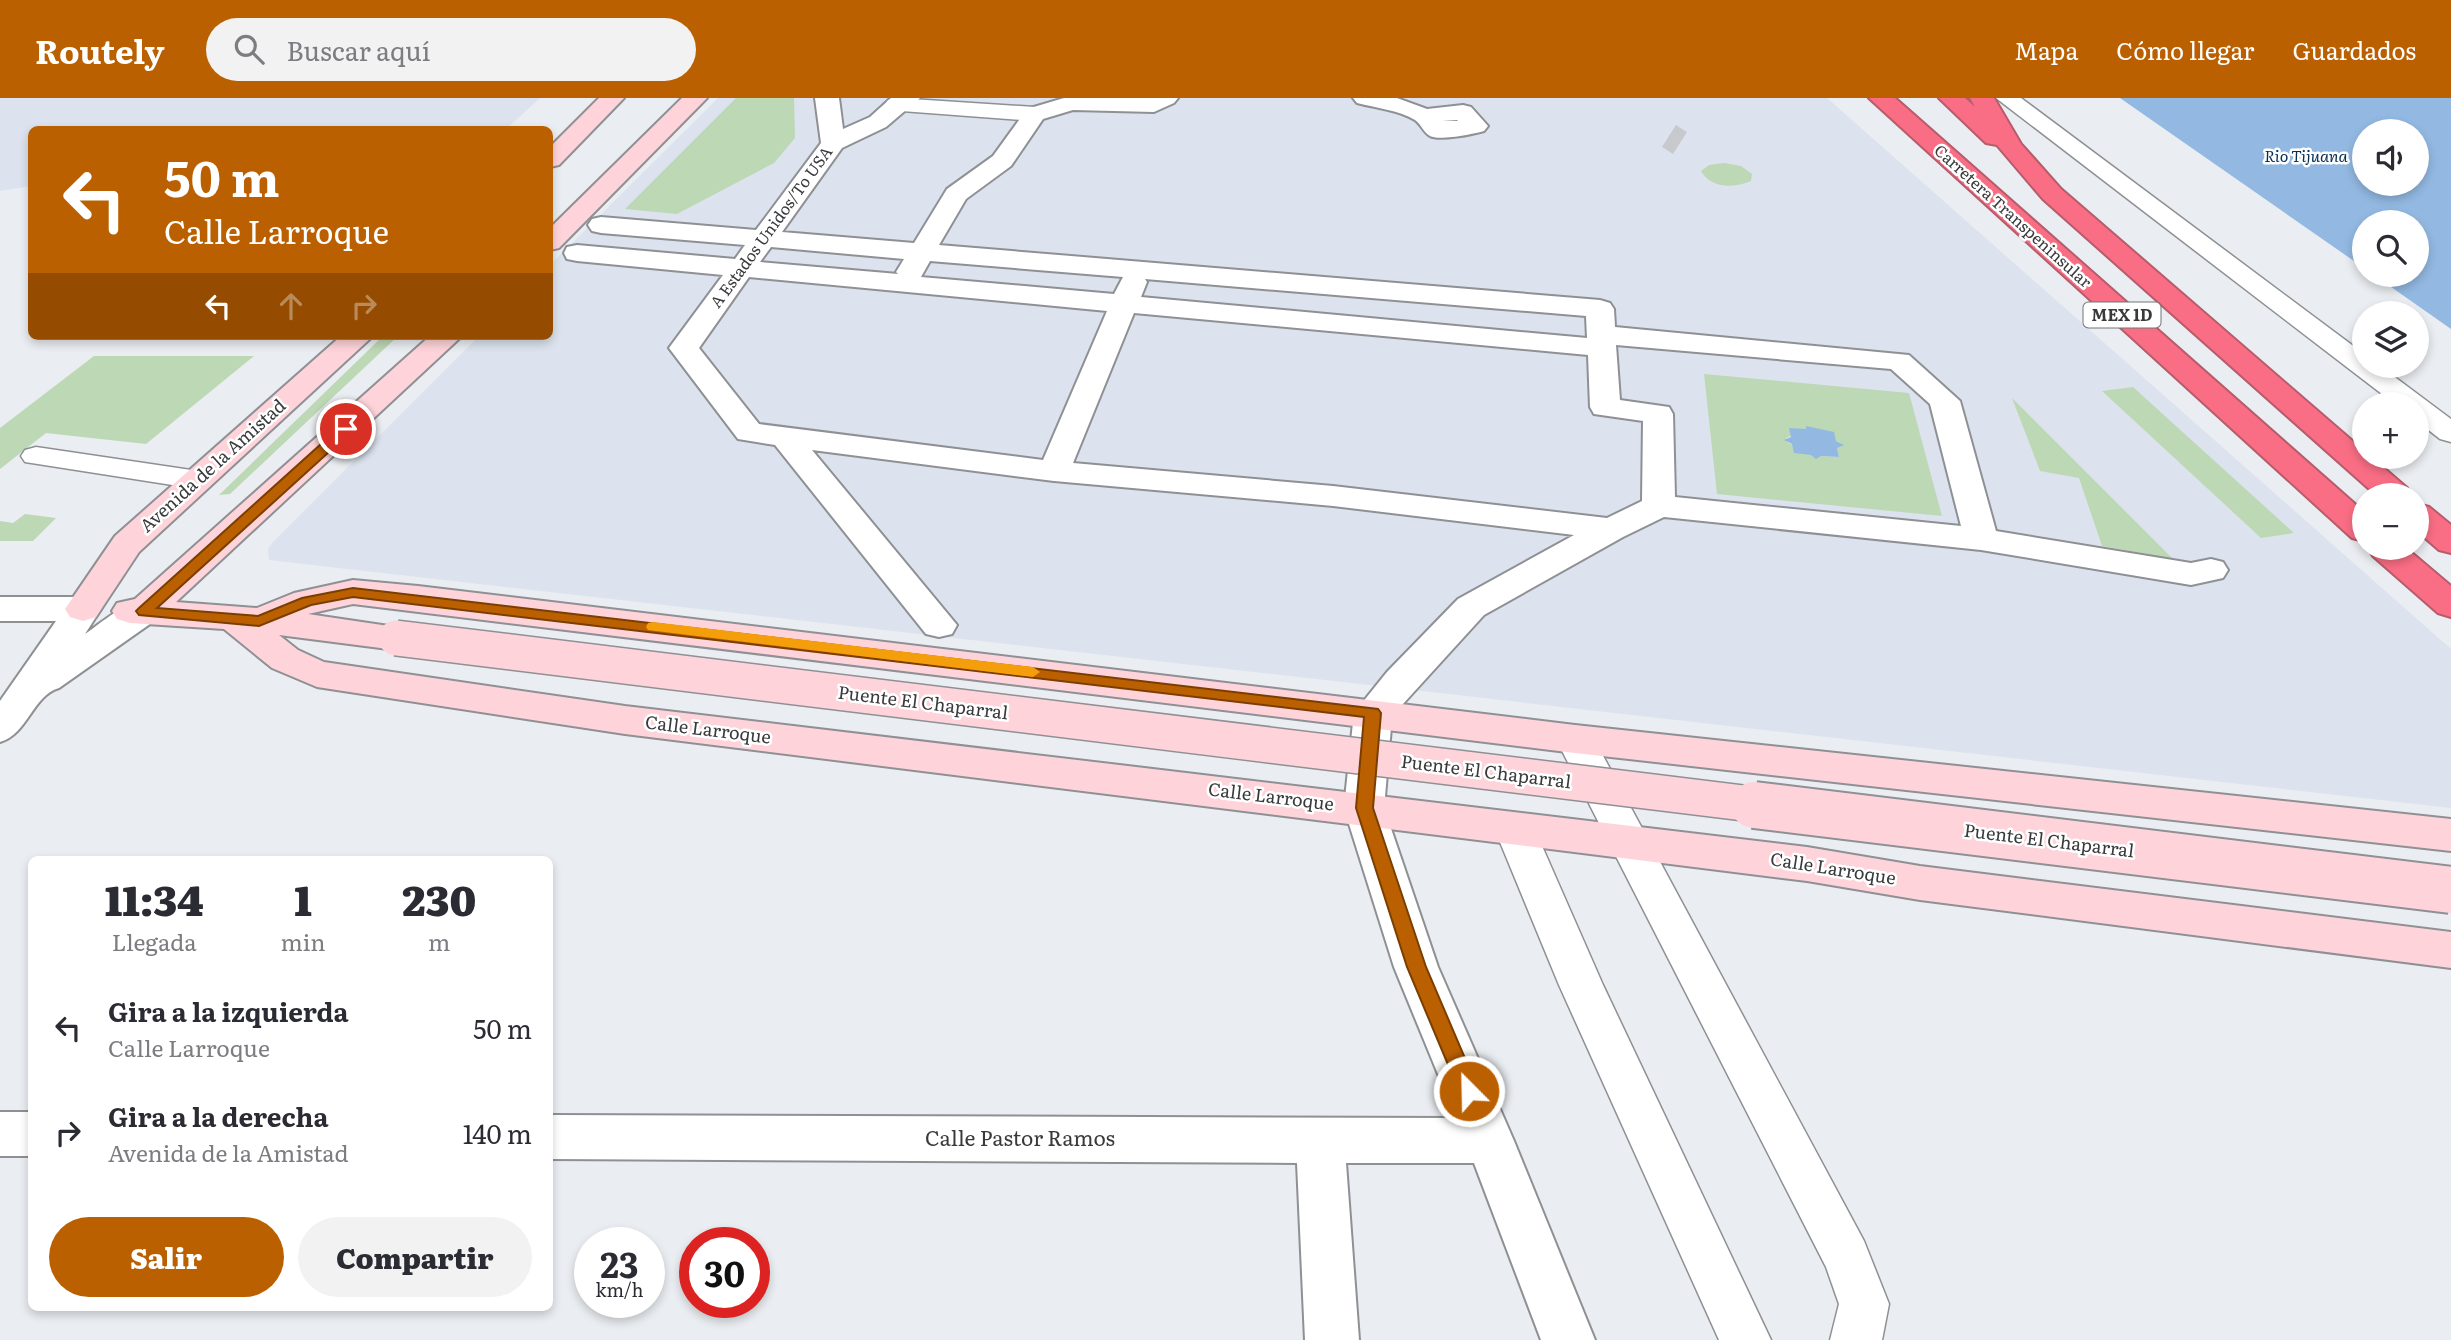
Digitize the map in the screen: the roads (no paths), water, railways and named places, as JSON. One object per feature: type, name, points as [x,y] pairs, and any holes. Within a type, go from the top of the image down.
[{"type":"highway","name":"Carretera Transpeninsular","points":[[1881,98],[2352,519]]},
{"type":"highway","points":[[1951,98],[2062,203],[2381,483]]},
{"type":"highway","points":[[1982,98],[1993,123],[2017,159]]},
{"type":"highway","points":[[2429,524],[2451,542]]},
{"type":"highway","points":[[2399,560],[2451,605]]},
{"type":"street","points":[[553,157],[612,98]]},
{"type":"street","points":[[553,239],[695,98]]},
{"type":"street","name":"A Estados Unidos/To USA","points":[[785,437],[749,432],[684,348],[833,143],[827,98]]},
{"type":"street","points":[[903,283],[956,194],[1002,161],[1035,114],[1072,103],[1154,105],[1166,98]]},
{"type":"street","points":[[1365,98],[1384,101],[1425,116]]},
{"type":"street","points":[[833,143],[878,122],[902,101]]},
{"type":"street","points":[[601,225],[1600,309],[1605,407],[1658,414],[1659,506]]},
{"type":"street","points":[[577,253],[1124,303],[1602,341],[1899,361],[1945,401],[1981,539]]},
{"type":"street","points":[[1054,471],[1138,270]]},
{"type":"street","name":"Avenida de la Amistad","points":[[83,609],[127,544],[354,340]]},
{"type":"street","points":[[29,690],[144,611],[443,340]]},
{"type":"street","points":[[785,437],[1054,471],[1333,496],[1611,529]]},
{"type":"street","points":[[785,437],[939,625]]},
{"type":"street","points":[[1568,1340],[1490,1141],[1416,967],[1364,808],[1373,713],[1471,607],[1611,529],[1659,506],[1981,539],[2191,574],[2211,570]]},
{"type":"street","points":[[0,609],[144,611],[246,619],[307,601],[353,592],[1575,739],[2451,835]]},
{"type":"street","points":[[0,728],[83,609]]},
{"type":"street","name":"Puente El Chaparral","points":[[246,619],[2451,890]]},
{"type":"street","name":"Calle Larroque","points":[[246,619],[285,659],[317,674],[625,720],[1364,808],[1515,830],[1807,864],[1920,883],[2451,950]]},
{"type":"street","points":[[0,1134],[28,1134]]},
{"type":"street","name":"Calle Pastor Ramos","points":[[553,1137],[1490,1141]]},
{"type":"street","points":[[1320,1141],[1332,1340]]},
{"type":"lane","points":[[2007,98],[2398,392]]},
{"type":"lane","points":[[902,101],[1035,114]]},
{"type":"lane","points":[[2429,416],[2451,433]]},
{"type":"lane","points":[[36,456],[198,480]]},
{"type":"lane","points":[[1575,739],[1847,1258],[1864,1304],[1856,1340]]},
{"type":"lane","points":[[1515,830],[1581,985],[1745,1340]]},
{"type":"water","name":"Rio Tijuana","points":[[2120,98],[2451,98],[2451,329],[2429,314],[2429,301],[2411,301],[2391,287],[2429,287],[2429,210],[2352,210],[2352,260]]},
{"type":"water","points":[[1806,426],[1834,432],[1836,441],[1844,445],[1837,448],[1839,457],[1821,456],[1816,459],[1811,455],[1794,453],[1792,444],[1784,440],[1791,437],[1789,428],[1806,429]]},
{"type":"tunnel","points":[[1669,136],[1680,143]]}]
